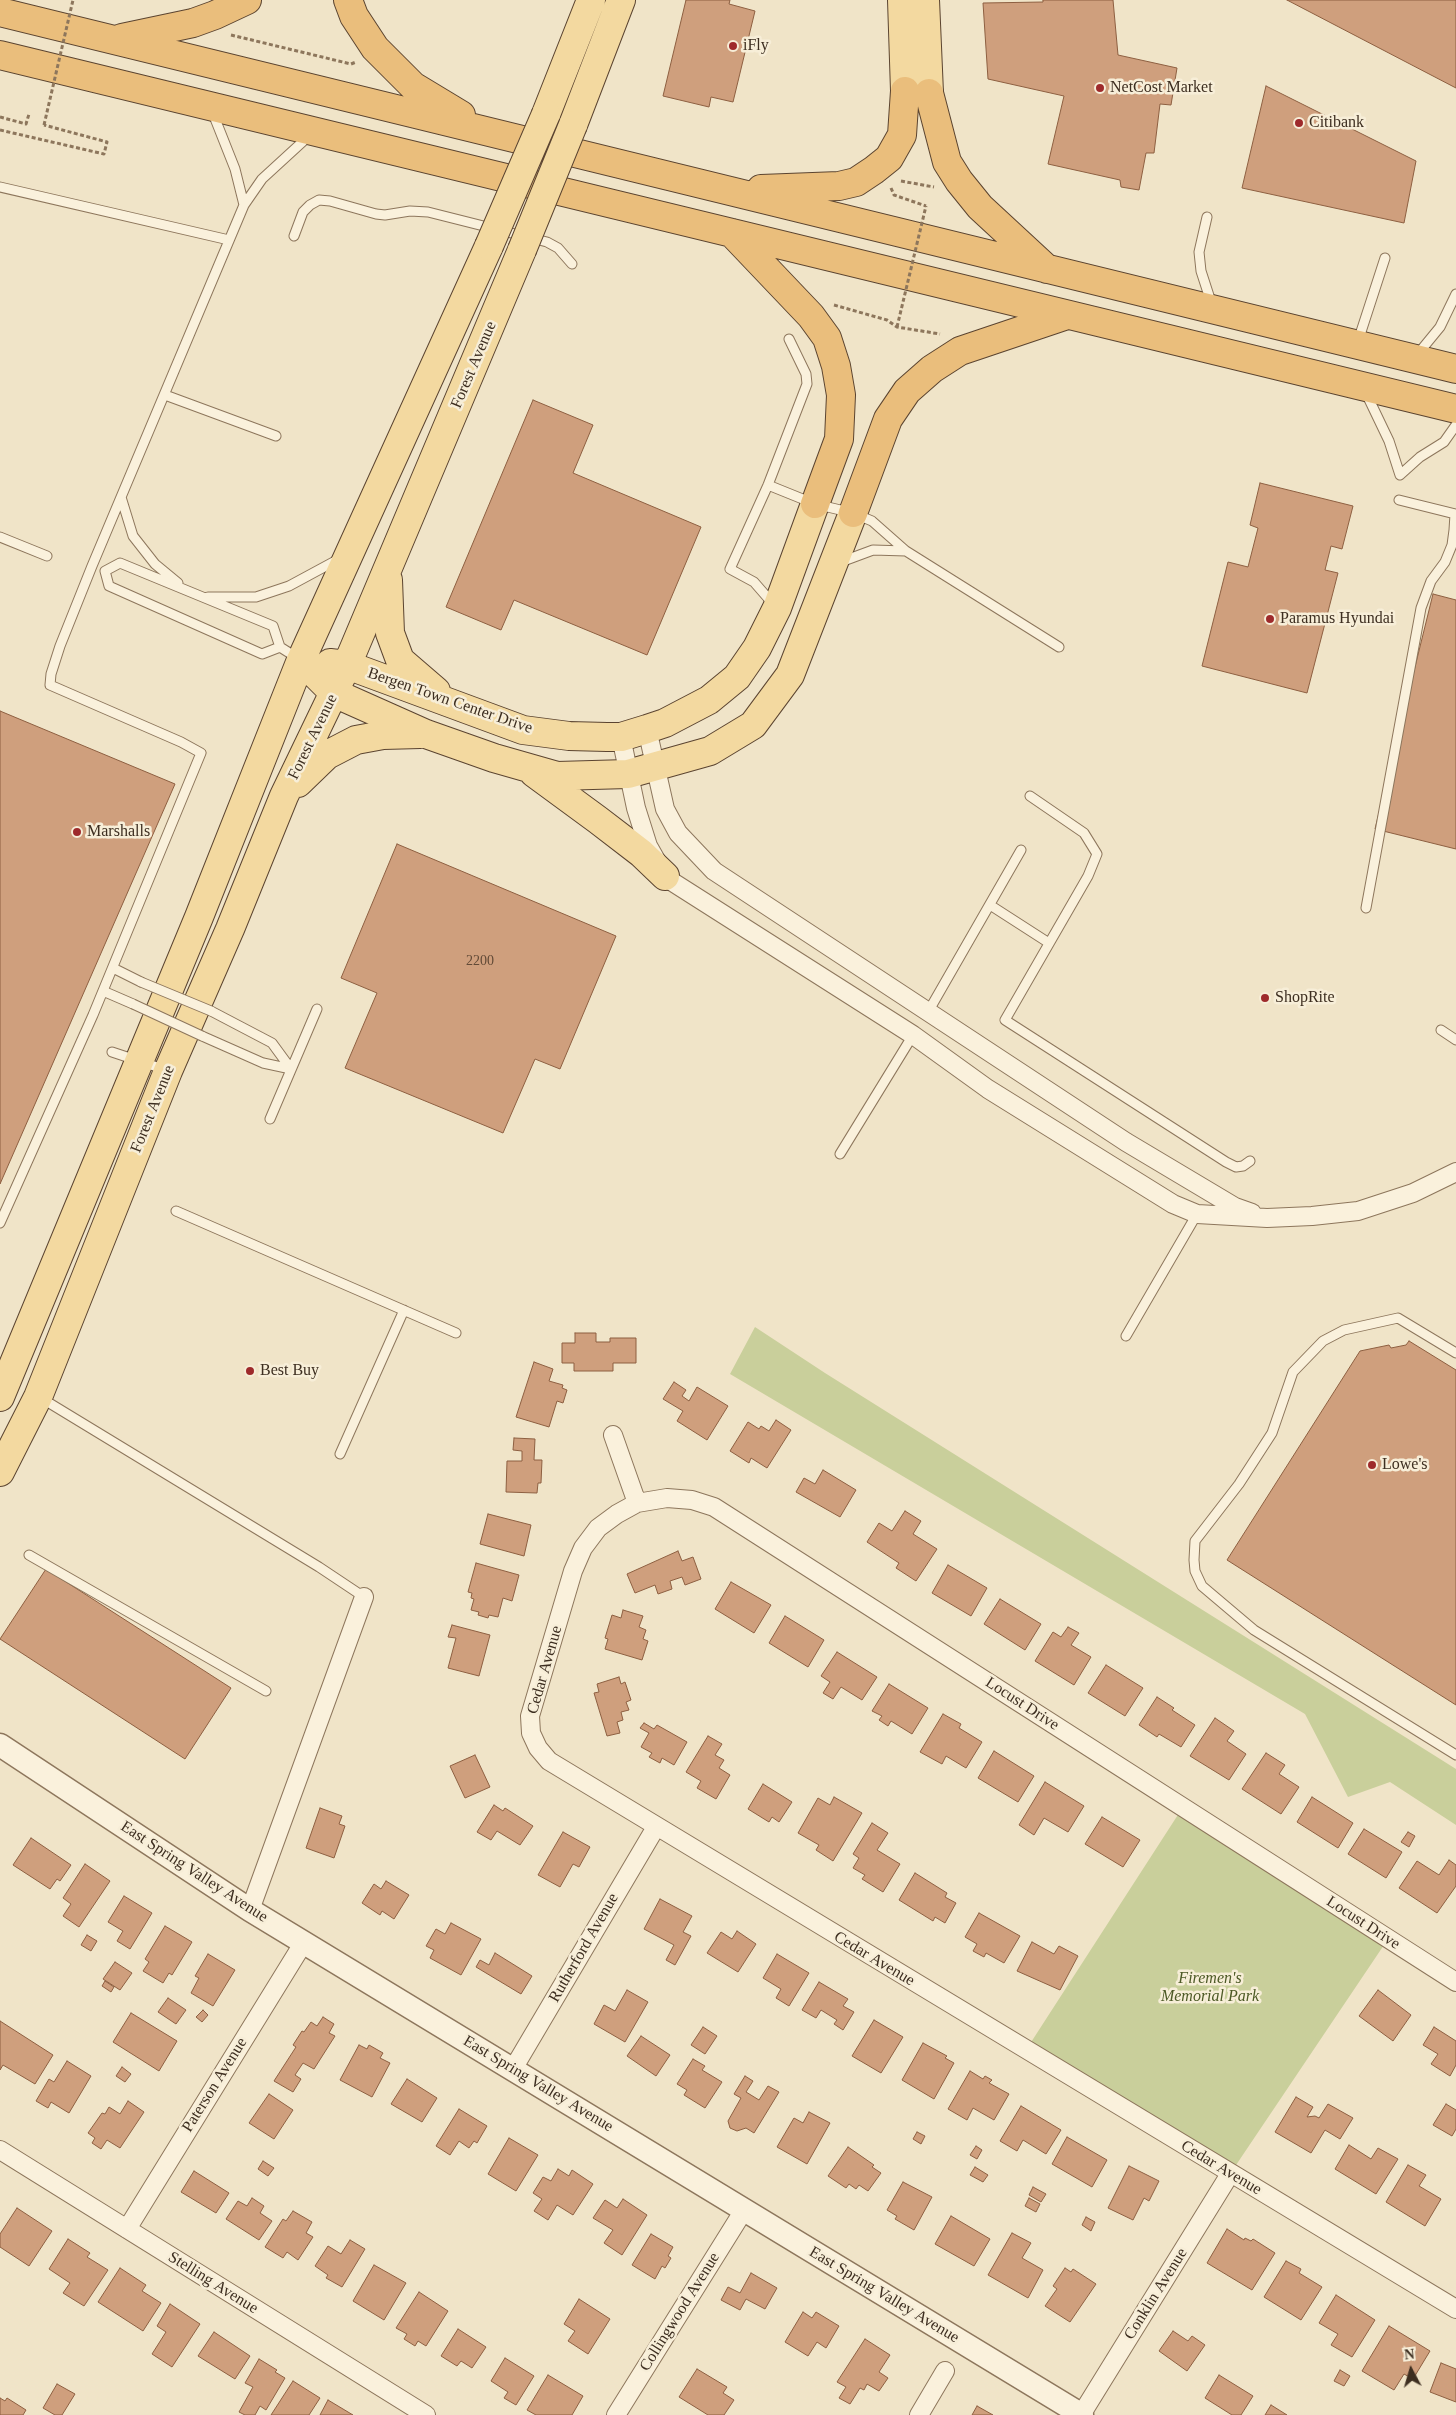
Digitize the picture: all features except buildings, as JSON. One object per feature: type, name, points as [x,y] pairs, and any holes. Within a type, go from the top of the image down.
[{"type":"highway","points":[[116,39],[193,23],[247,0]]},
{"type":"highway","points":[[348,0],[354,16],[374,48],[414,86],[481,128]]},
{"type":"highway","points":[[0,12],[481,128],[1049,270],[1212,307],[1456,369]]},
{"type":"highway","points":[[0,56],[1456,409]]},
{"type":"highway","points":[[725,190],[820,188],[856,182],[889,158],[902,135],[917,92]]},
{"type":"highway","points":[[917,92],[947,162],[959,181],[980,207],[1049,270]]},
{"type":"highway","points":[[732,233],[811,316],[827,338],[836,366],[841,395],[839,439],[815,504]]},
{"type":"highway","points":[[853,514],[888,419],[907,391],[932,369],[960,351],[1068,315]]},
{"type":"main road","name":"Forest Avenue","points":[[0,1397],[140,1060],[291,654],[350,552],[489,246],[546,114],[591,0]]},
{"type":"main road","name":"Forest Avenue","points":[[0,1472],[38,1397],[168,1071],[230,929],[284,796],[348,665],[522,250],[621,0]]},
{"type":"main road","points":[[902,0],[917,92]]},
{"type":"main road","points":[[917,92],[924,0]]},
{"type":"main road","name":"Bergen Town Center Drive","points":[[291,654],[348,665],[523,730],[570,736],[621,737],[665,723],[708,700],[737,676],[757,648],[777,608],[815,504]]},
{"type":"main road","name":"Bergen Town Center Drive","points":[[291,654],[334,692],[426,734],[556,776],[628,774],[710,751],[753,725],[790,675],[853,514]]},
{"type":"main road","points":[[387,572],[390,633],[400,660],[448,702]]},
{"type":"main road","points":[[284,796],[327,755],[356,740],[383,735],[426,734]]},
{"type":"main road","points":[[524,767],[598,820],[665,876]]},
{"type":"street","points":[[647,729],[665,808],[678,833],[714,870],[1126,1142],[1235,1207],[1267,1218]]},
{"type":"street","points":[[621,737],[636,808],[648,846],[665,876],[824,980],[913,1035],[988,1089],[1173,1204],[1197,1214],[1267,1218],[1312,1216],[1358,1210],[1413,1193],[1456,1172]]},
{"type":"street","points":[[613,1436],[637,1504]]},
{"type":"street","name":"Locust Drive","points":[[637,1504],[667,1498],[692,1500],[714,1507],[1456,1982]]},
{"type":"street","name":"Cedar Avenue","points":[[637,1504],[616,1514],[598,1528],[583,1548],[573,1571],[530,1716],[531,1733],[538,1748],[549,1761],[1456,2309]]},
{"type":"street","points":[[250,1910],[364,1598]]},
{"type":"street","name":"East Spring Valley Avenue","points":[[0,1746],[250,1910],[1082,2415]]},
{"type":"street","name":"Rutherford Avenue","points":[[513,2068],[656,1827]]},
{"type":"street","name":"Paterson Avenue","points":[[127,2229],[304,1942]]},
{"type":"street","name":"Stelling Avenue","points":[[0,2150],[426,2415]]},
{"type":"street","name":"Conklin Avenue","points":[[1082,2415],[1230,2174]]},
{"type":"street","name":"Collingwood Avenue","points":[[616,2415],[744,2210]]},
{"type":"street","points":[[919,2415],[945,2371]]},
{"type":"lane","points":[[210,107],[235,169],[244,206]]},
{"type":"lane","points":[[0,1223],[113,968],[201,754],[181,742],[50,685],[60,646],[228,240],[244,206],[262,179],[314,131]]},
{"type":"lane","points":[[0,187],[228,240]]},
{"type":"lane","points":[[294,236],[303,212],[310,205],[319,200],[330,201],[376,214],[410,211],[428,212],[547,242],[558,248],[572,264]]},
{"type":"lane","points":[[1207,217],[1199,252],[1201,271],[1212,307]]},
{"type":"lane","points":[[1357,344],[1385,258]]},
{"type":"lane","points":[[1415,358],[1440,326],[1456,294]]},
{"type":"lane","points":[[777,608],[754,582],[730,569],[768,485],[807,384],[806,374],[789,339]]},
{"type":"lane","points":[[1364,387],[1388,441],[1400,475],[1420,457],[1444,442],[1456,425]]},
{"type":"lane","points":[[165,395],[276,436]]},
{"type":"lane","points":[[768,485],[815,504],[872,521],[906,551],[1058,647]]},
{"type":"lane","points":[[121,497],[133,536],[155,564],[184,588]]},
{"type":"lane","points":[[1366,908],[1421,608],[1431,581],[1444,562],[1452,545],[1454,530],[1455,514],[1399,500]]},
{"type":"lane","points":[[0,537],[47,556]]},
{"type":"lane","points":[[834,565],[873,550],[906,551]]},
{"type":"lane","points":[[203,597],[256,597],[288,586],[350,552]]},
{"type":"lane","points":[[92,566],[105,571],[120,563],[273,626],[291,654]]},
{"type":"lane","points":[[105,571],[109,586],[262,654],[291,654]]},
{"type":"lane","points":[[1030,796],[1084,833],[1096,854],[1088,876],[1005,1020],[1226,1162],[1236,1167],[1243,1166],[1250,1161]]},
{"type":"lane","points":[[928,1012],[1021,850]]},
{"type":"lane","points":[[990,905],[1049,943]]},
{"type":"lane","points":[[113,968],[211,1011],[272,1043],[292,1069]]},
{"type":"lane","points":[[103,991],[263,1064],[292,1069]]},
{"type":"lane","points":[[270,1119],[317,1009]]},
{"type":"lane","points":[[1441,1030],[1456,1040]]},
{"type":"lane","points":[[840,1154],[913,1035]]},
{"type":"lane","points":[[112,1052],[168,1071]]},
{"type":"lane","points":[[176,1211],[456,1333]]},
{"type":"lane","points":[[1126,1336],[1197,1214]]},
{"type":"lane","points":[[340,1454],[404,1310]]},
{"type":"lane","points":[[1456,1353],[1398,1318],[1344,1330],[1323,1341],[1293,1372],[1272,1433],[1239,1484],[1196,1541],[1194,1560],[1195,1571],[1202,1586],[1254,1630],[1456,1755]]},
{"type":"lane","points":[[38,1397],[319,1566],[364,1598]]},
{"type":"lane","points":[[29,1555],[266,1691]]},
{"type":"path","points":[[0,130],[104,154],[107,142],[44,125],[74,0]]},
{"type":"path","points":[[224,33],[351,64],[362,60]]},
{"type":"path","points":[[0,118],[26,124],[29,114]]},
{"type":"path","points":[[896,180],[935,187]]},
{"type":"path","points":[[894,195],[926,206],[897,327]]},
{"type":"path","points":[[830,304],[887,320],[897,327],[939,334]]},
{"type":"green space","points":[[755,1327],[825,1373],[1456,1769],[1456,1825],[1390,1782],[1348,1797],[1305,1714],[730,1374]]},
{"type":"green space","name":"Firemen's Memorial Park","points":[[1183,1807],[1388,1939],[1230,2174],[1026,2050]]},
{"type":"place","name":"iFly","points":[[733,46]]},
{"type":"place","name":"NetCost Market","points":[[1100,88]]},
{"type":"place","name":"Citibank","points":[[1299,123]]},
{"type":"place","name":"Paramus Hyundai","points":[[1270,619]]},
{"type":"place","name":"Marshalls","points":[[77,832]]},
{"type":"place","name":"ShopRite","points":[[1265,998]]},
{"type":"place","name":"Best Buy","points":[[250,1371]]},
{"type":"place","name":"Lowe's","points":[[1372,1465]]}]
